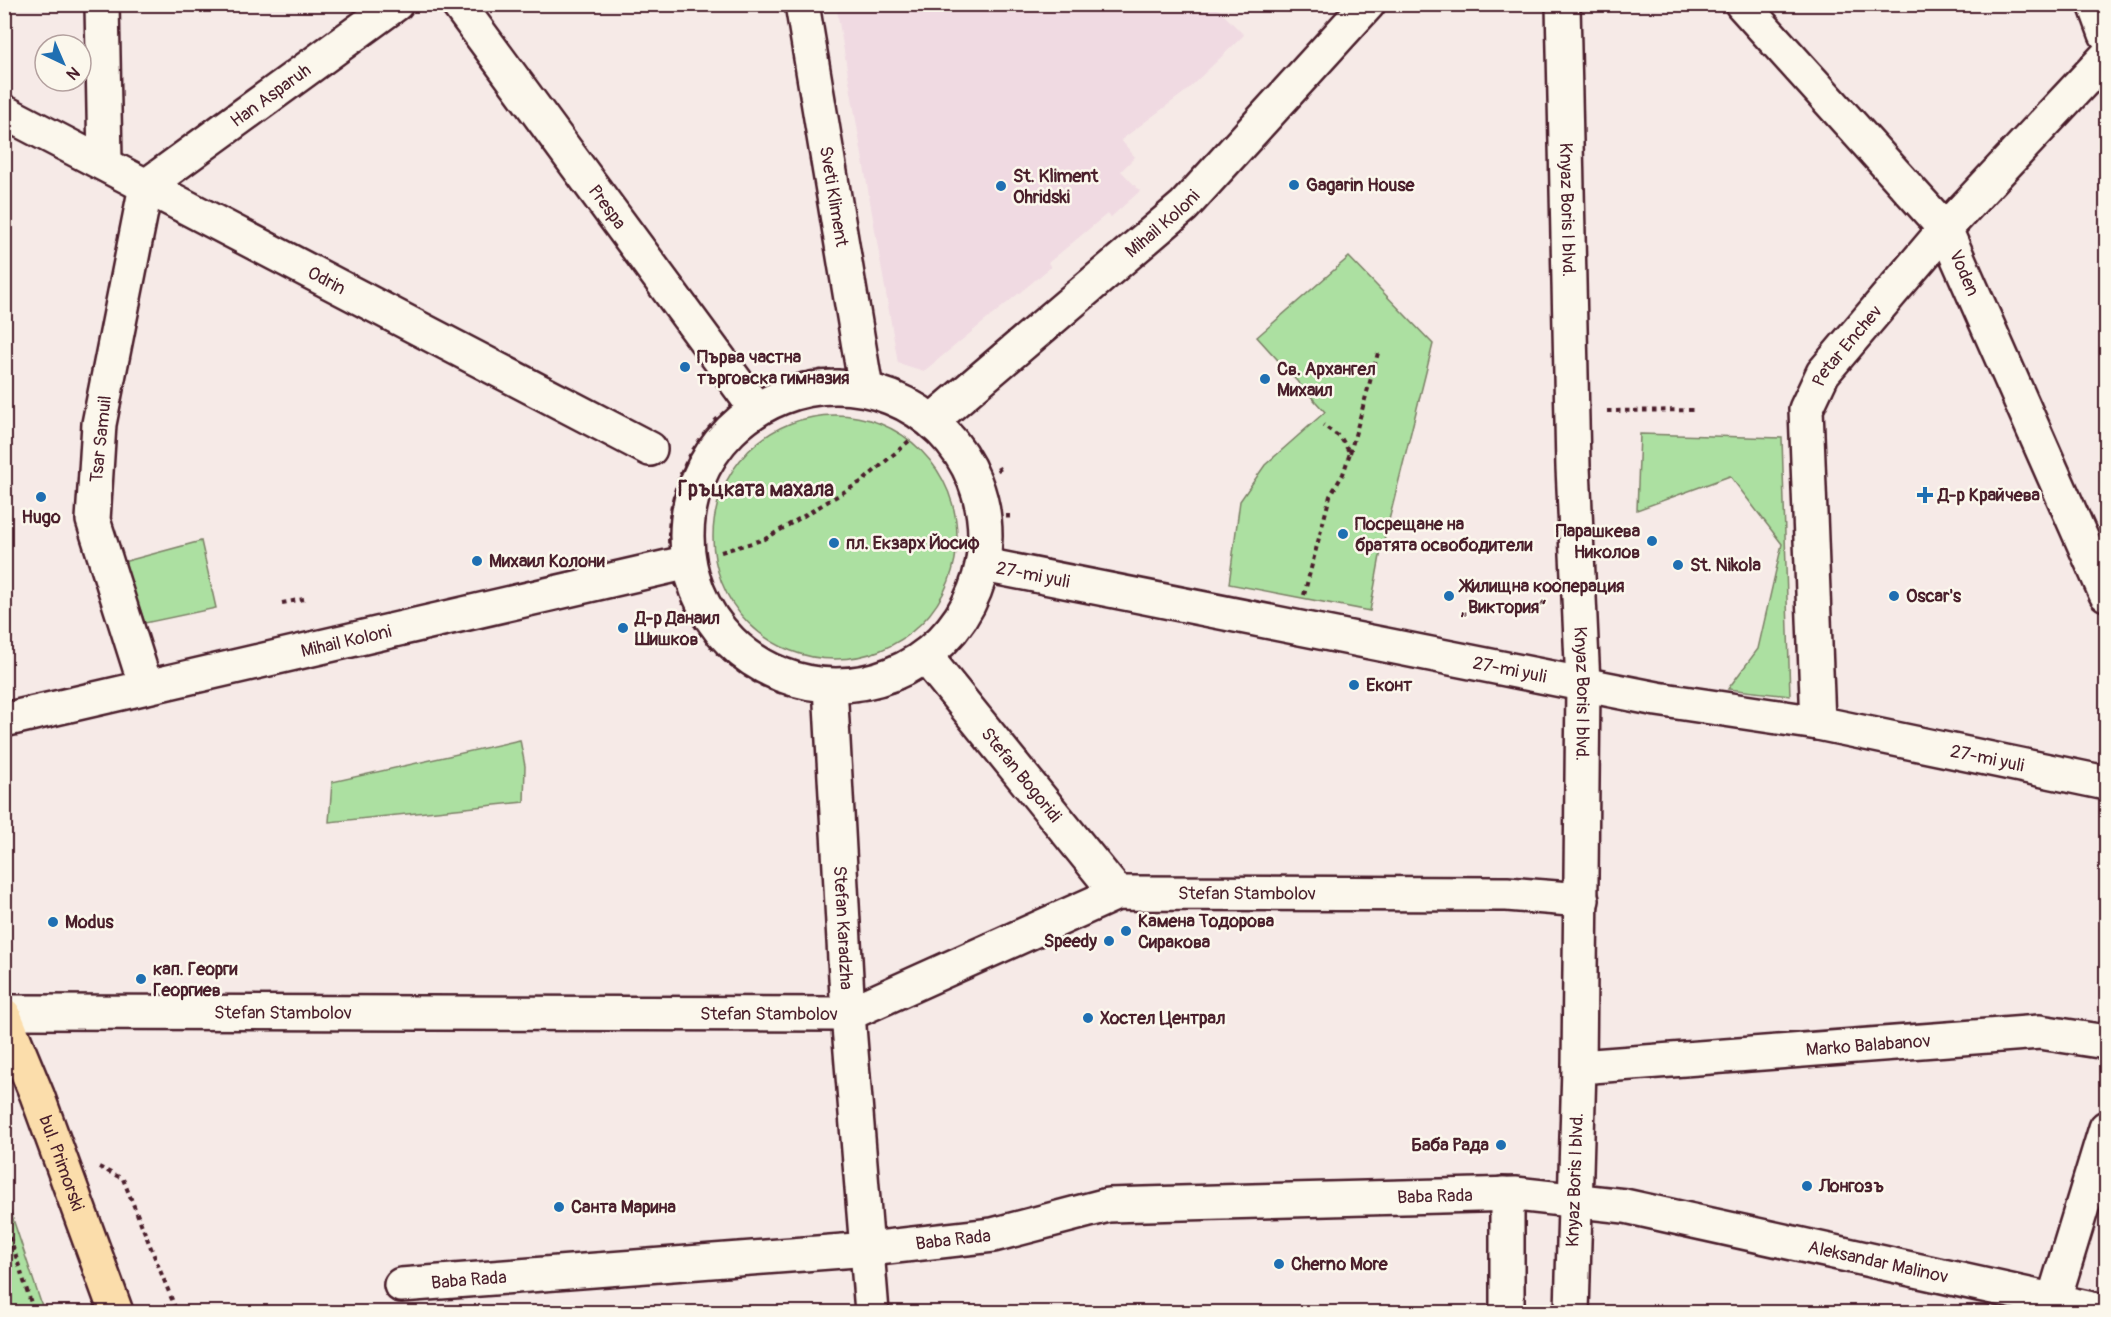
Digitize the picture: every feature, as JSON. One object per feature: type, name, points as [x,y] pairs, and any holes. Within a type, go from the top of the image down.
[{"type":"main road","name":"bul. Primorski","points":[[4,1014],[37,1095],[116,1312]]},
{"type":"street","points":[[102,4],[105,162]]},
{"type":"street","name":"Han Asparuh","points":[[146,186],[396,4]]},
{"type":"street","name":"Prespa","points":[[458,4],[751,402]]},
{"type":"street","name":"Sveti Kliment","points":[[802,4],[865,380]]},
{"type":"street","name":"Mihail Koloni","points":[[938,416],[1184,206],[1368,4]]},
{"type":"street","name":"Knyaz Boris I blvd.","points":[[1563,4],[1573,467],[1583,684],[1582,900],[1572,1312]]},
{"type":"street","name":"Voden","points":[[1742,4],[1945,229],[2106,594]]},
{"type":"street","points":[[2095,4],[2106,34]]},
{"type":"street","name":"Petar Enchev","points":[[1818,723],[1806,409],[1823,373],[1945,229],[2103,68]]},
{"type":"street","name":"Odrin","points":[[4,112],[105,162],[146,186],[650,449]]},
{"type":"street","name":"Tsar Samuil","points":[[146,186],[99,424],[93,520],[146,687]]},
{"type":"street","points":[[865,380],[938,416],[971,469],[982,500],[991,567],[972,600],[930,661],[831,694],[774,672],[749,658],[734,645],[709,616],[679,564],[687,533],[690,504],[699,476],[722,438],[751,402],[865,380]]},
{"type":"street","name":"Mihail Koloni","points":[[4,720],[679,564]]},
{"type":"street","name":"27-mi yuli","points":[[991,567],[1657,699],[1818,723],[2106,783]]},
{"type":"street","name":"Stefan Bogoridi","points":[[930,661],[1117,893]]},
{"type":"street","name":"Stefan Karadzha","points":[[831,694],[848,1014],[869,1249],[872,1312]]},
{"type":"street","name":"Stefan Stambolov","points":[[4,1014],[848,1014],[1117,893],[1507,894],[1582,900]]},
{"type":"street","name":"Marko Balabanov","points":[[1579,1067],[2040,1032],[2106,1042]]},
{"type":"street","points":[[2051,1306],[2106,1128]]},
{"type":"street","points":[[1503,1194],[1507,1204],[1507,1312]]},
{"type":"street","name":"Baba Rada","points":[[401,1286],[869,1249],[993,1234],[1108,1205],[1503,1194],[1574,1200]]},
{"type":"street","name":"Aleksandar Malinov","points":[[1574,1200],[1648,1211],[2051,1306],[2106,1312]]},
{"type":"path","points":[[1262,4],[1268,11]]},
{"type":"path","points":[[1297,628],[1330,496],[1343,474],[1378,353]]},
{"type":"path","points":[[828,369],[865,380],[897,380],[922,393],[938,416],[965,432],[988,470],[1002,525],[991,567],[987,602],[971,630],[884,697],[831,694],[785,700],[751,680],[725,657],[696,623],[680,593],[679,564],[667,522],[674,494],[685,468],[710,429],[751,402],[797,376],[828,369]]},
{"type":"path","points":[[1573,411],[1695,410]]},
{"type":"path","points":[[679,564],[765,539],[864,480],[938,416]]},
{"type":"path","points":[[1323,425],[1341,438],[1350,453]]},
{"type":"path","points":[[998,467],[1000,473]]},
{"type":"path","points":[[1008,514],[1008,521]]},
{"type":"path","points":[[282,603],[304,599]]},
{"type":"path","points":[[123,1179],[177,1312]]},
{"type":"path","points":[[4,1220],[34,1312]]},
{"type":"shaded area","name":"St. Kliment Ohridski","points":[[836,5],[1214,5],[1244,35],[1185,92],[1121,140],[1135,157],[1121,171],[1140,191],[1111,217],[1107,214],[1048,263],[1051,267],[924,371],[898,363]]},
{"type":"green space","points":[[1349,257],[1433,344],[1380,556],[1370,611],[1229,584],[1240,501],[1265,465],[1325,412],[1257,337]]},
{"type":"green space","points":[[835,415],[859,417],[882,424],[903,436],[921,451],[936,469],[948,490],[955,513],[957,537],[955,561],[948,584],[936,605],[921,623],[903,638],[882,650],[859,657],[835,659],[811,657],[788,650],[767,638],[749,623],[734,605],[722,584],[715,561],[713,537],[715,513],[722,490],[734,469],[749,451],[767,436],[788,424],[811,417]]},
{"type":"green space","points":[[1640,434],[1782,438],[1790,696],[1728,689],[1758,649],[1782,544],[1730,476],[1637,510]]},
{"type":"green space","points":[[201,541],[216,608],[145,623],[123,562]]},
{"type":"green space","points":[[520,740],[525,766],[524,802],[329,822],[332,782]]},
{"type":"green space","points":[[5,1195],[44,1312],[5,1312]]},
{"type":"place","name":"Gagarin House","points":[[1294,185]]},
{"type":"place","name":"St. Kliment Ohridski","points":[[1001,186]]},
{"type":"place","name":"Първа частна търговска гимназия","points":[[685,367]]},
{"type":"place","name":"Св. Архангел Михаил","points":[[1265,379]]},
{"type":"place","name":"Д-р Крайчева","points":[[1925,495]]},
{"type":"place","name":"Hugo","points":[[41,497]]},
{"type":"place","name":"Посрещане на братята освободители","points":[[1343,534]]},
{"type":"place","name":"Парашкева Николов","points":[[1652,541]]},
{"type":"place","name":"пл. Екзарх Йосиф","points":[[834,543]]},
{"type":"place","name":"Михаил Колони","points":[[477,561]]},
{"type":"place","name":"St. Nikola","points":[[1678,565]]},
{"type":"place","name":"Жилищна кооперация „Виктория“","points":[[1449,596]]},
{"type":"place","name":"Oscar's","points":[[1894,596]]},
{"type":"place","name":"Д-р Данаил Шишков","points":[[623,628]]},
{"type":"place","name":"Еконт","points":[[1354,685]]},
{"type":"place","name":"Modus","points":[[53,922]]},
{"type":"place","name":"Камена Тодорова Сиракова","points":[[1126,931]]},
{"type":"place","name":"Speedy","points":[[1109,941]]},
{"type":"place","name":"кап. Георги Георгиев","points":[[141,979]]},
{"type":"place","name":"Хостел Централ","points":[[1088,1018]]},
{"type":"place","name":"Баба Рада","points":[[1501,1145]]},
{"type":"place","name":"Лонгозъ","points":[[1807,1186]]},
{"type":"place","name":"Санта Марина","points":[[559,1207]]},
{"type":"place","name":"Cherno More","points":[[1279,1264]]},
{"type":"district","name":"Гръцката махала","points":[[756,489]]}]
